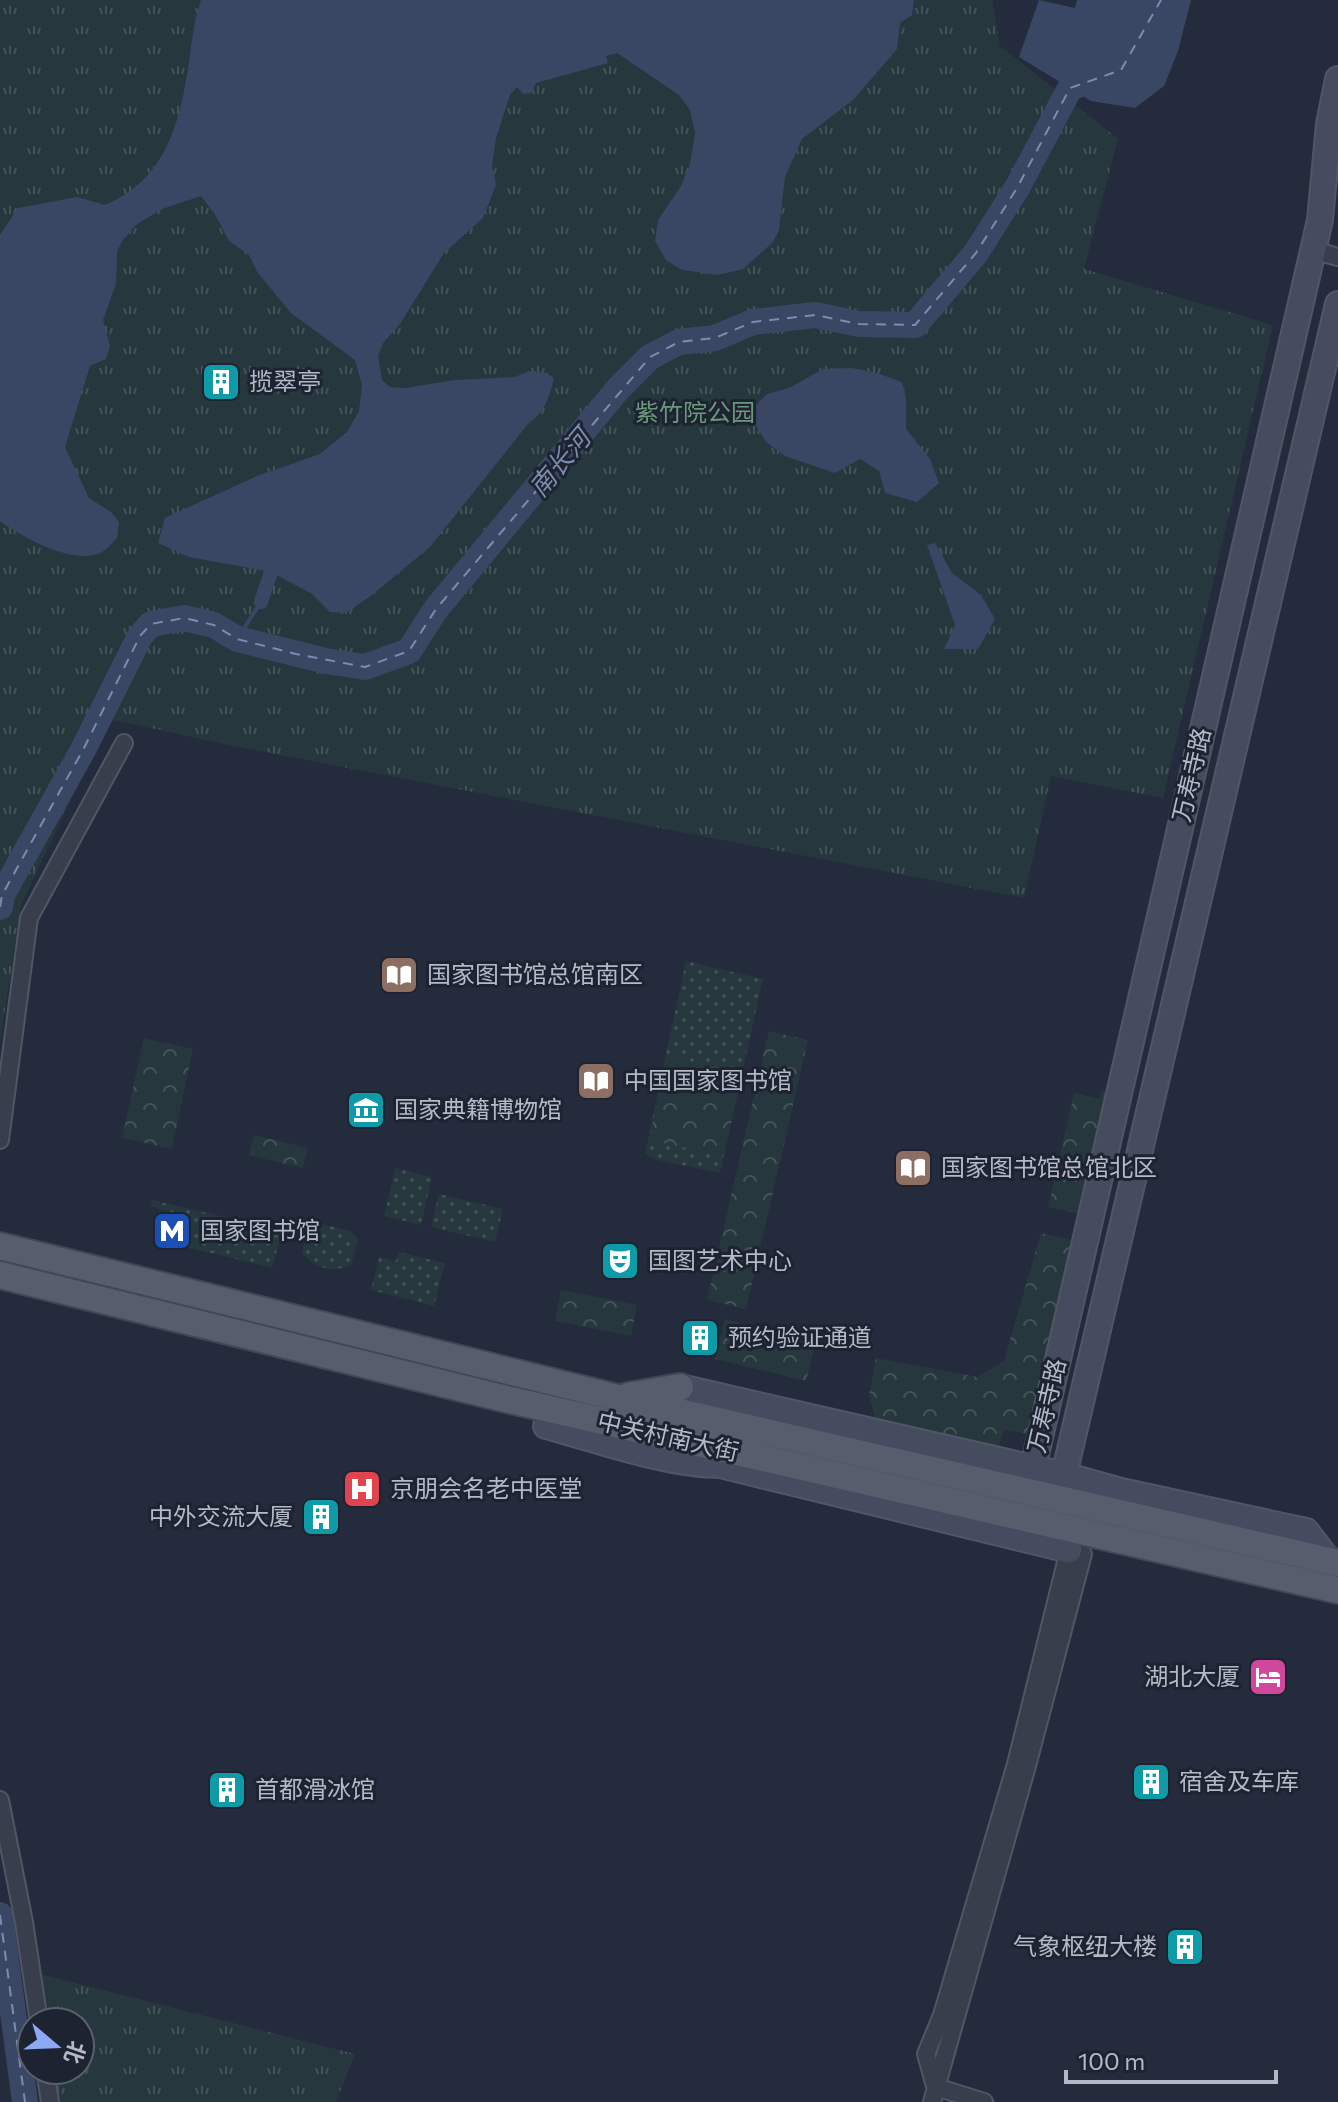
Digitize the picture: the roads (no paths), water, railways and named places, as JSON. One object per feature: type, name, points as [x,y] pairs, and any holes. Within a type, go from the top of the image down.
[{"type":"main road","name":"中关村南大街","points":[[0,1245],[618,1398],[1068,1526],[1334,1563]]},
{"type":"main road","name":"中关村南大街","points":[[0,1275],[502,1398],[1338,1590]]},
{"type":"main road","points":[[618,1398],[680,1387]]},
{"type":"main road","points":[[502,1398],[546,1426]]},
{"type":"main road","points":[[720,1465],[760,1458]]},
{"type":"street","name":"万寿寺路","points":[[1033,1468],[1320,220],[1329,124],[1338,79]]},
{"type":"street","points":[[1313,250],[1338,257]]},
{"type":"street","name":"万寿寺路","points":[[1064,1475],[1338,304]]},
{"type":"street","points":[[0,1140],[29,918],[124,743]]},
{"type":"street","name":"中关村南大街","points":[[680,1387],[1064,1475],[1121,1491],[1306,1531],[1334,1563]]},
{"type":"street","name":"中关村南大街","points":[[546,1426],[701,1465],[720,1465],[1068,1526]]},
{"type":"street","points":[[1033,1468],[1068,1526]]},
{"type":"street","points":[[984,2102],[934,2095],[1027,1766],[1068,1526],[1064,1475]]},
{"type":"street","points":[[0,1800],[37,2006]]},
{"type":"water","points":[[201,0],[914,0],[912,15],[900,23],[897,49],[854,99],[802,139],[785,177],[779,230],[773,242],[743,269],[718,275],[682,270],[666,260],[655,241],[658,220],[681,186],[690,164],[695,133],[690,110],[679,95],[617,53],[606,56],[608,63],[536,83],[531,93],[523,94],[517,87],[510,95],[496,138],[492,166],[496,185],[483,218],[444,253],[400,324],[383,343],[378,356],[382,380],[390,387],[515,377],[529,371],[547,373],[554,378],[550,392],[539,415],[528,424],[430,547],[346,613],[330,612],[312,594],[271,572],[189,557],[158,543],[165,518],[257,476],[320,454],[347,432],[359,411],[362,385],[355,360],[291,313],[258,273],[249,255],[229,241],[201,196],[162,209],[137,224],[122,241],[117,252],[116,284],[103,320],[110,346],[106,359],[90,366],[65,447],[89,498],[111,512],[119,522],[117,538],[98,554],[74,555],[47,547],[0,521],[0,235],[18,208],[77,197],[105,205],[143,180],[167,146],[175,127]]},
{"type":"water","points":[[1039,0],[1075,8],[1077,0],[1191,0],[1178,51],[1164,86],[1135,108],[1091,101],[1019,57]]},
{"type":"water","points":[[852,368],[902,382],[906,398],[906,429],[930,459],[939,483],[917,502],[885,493],[879,471],[860,459],[835,473],[785,456],[766,442],[748,413],[767,394],[789,388],[823,369]]},
{"type":"water","points":[[935,543],[952,573],[981,595],[995,619],[978,649],[944,649],[955,625],[927,545]]},
{"type":"waterway","name":"南长河","points":[[0,907],[2,895],[84,748],[140,636],[151,624],[184,618],[214,625],[237,639],[326,661],[365,667],[409,651],[436,609],[618,389],[650,357],[679,342],[715,338],[753,322],[815,315],[859,324],[915,325],[976,253],[1017,188],[1070,88],[1103,76]]},
{"type":"waterway","points":[[261,602],[271,572]]},
{"type":"waterway","points":[[237,639],[261,602]]},
{"type":"waterway","name":"南长河","points":[[0,1915],[25,2102]]},
{"type":"place","name":"揽翠亭","points":[[221,382]]},
{"type":"place","name":"国家图书馆总馆南区","points":[[399,975]]},
{"type":"place","name":"中国国家图书馆","points":[[596,1081]]},
{"type":"place","name":"国家典籍博物馆","points":[[366,1110]]},
{"type":"place","name":"国家图书馆总馆北区","points":[[913,1168]]},
{"type":"place","name":"国家图书馆","points":[[172,1231]]},
{"type":"place","name":"国图艺术中心","points":[[620,1261]]},
{"type":"place","name":"预约验证通道","points":[[700,1338]]},
{"type":"place","name":"京朋会名老中医堂","points":[[362,1489]]},
{"type":"place","name":"中外交流大厦","points":[[321,1517]]},
{"type":"place","name":"湖北大厦","points":[[1268,1677]]},
{"type":"place","name":"宿舍及车库","points":[[1151,1782]]},
{"type":"place","name":"首都滑冰馆","points":[[227,1790]]},
{"type":"place","name":"气象枢纽大楼","points":[[1185,1947]]},
{"type":"park label","name":"紫竹院公园","points":[[695,413]]}]
